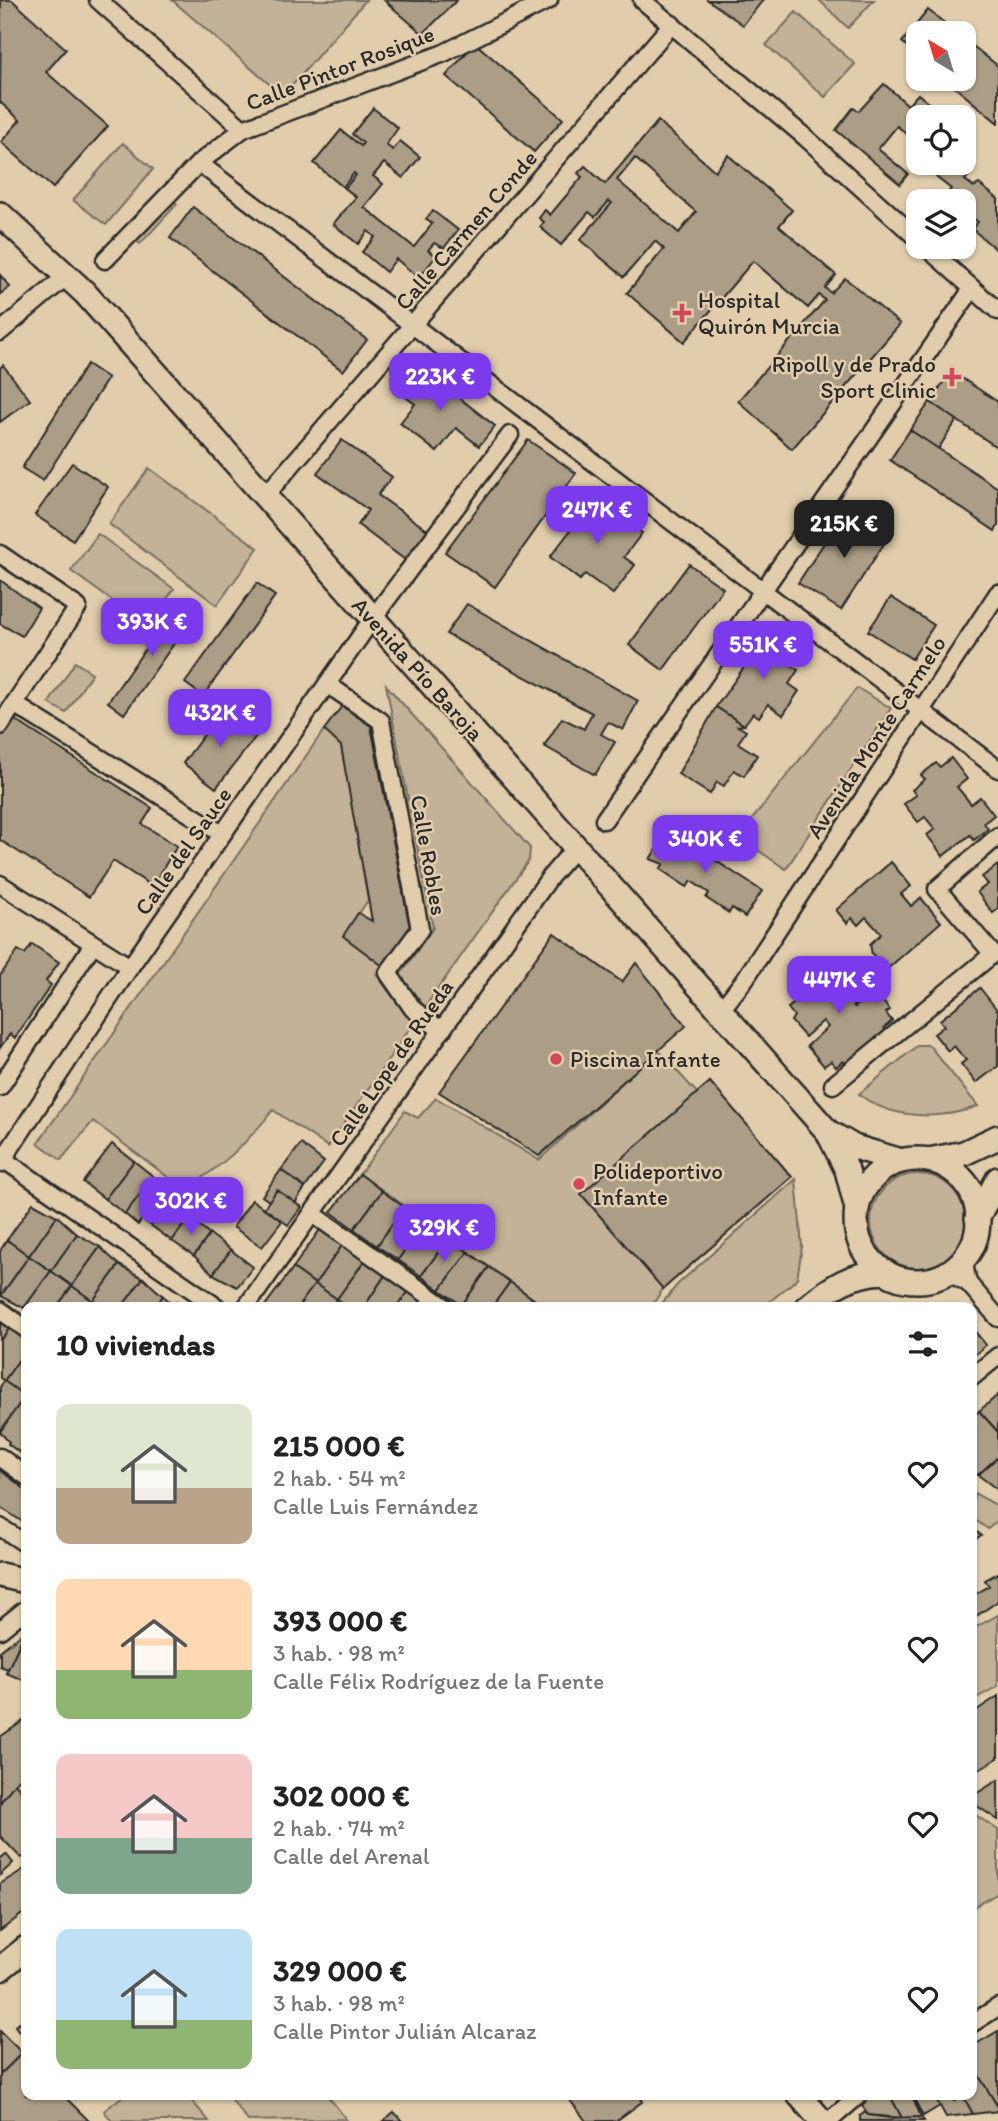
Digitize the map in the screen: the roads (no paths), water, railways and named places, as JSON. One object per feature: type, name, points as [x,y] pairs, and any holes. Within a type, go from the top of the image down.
[{"type":"main road","name":"Avenida Pío Baroja","points":[[0,214],[68,275],[828,1132],[847,1170],[857,1209]]},
{"type":"main road","name":"Avenida Pío Baroja","points":[[828,1132],[854,1147],[901,1161]]},
{"type":"main road","points":[[886,1272],[872,1261],[859,1238],[857,1209],[869,1182],[884,1169],[901,1161],[926,1160],[964,1153],[998,1137]]},
{"type":"main road","points":[[813,1302],[829,1289],[854,1276],[886,1272],[920,1280],[955,1266],[974,1240],[977,1218],[974,1200],[965,1183],[944,1166],[926,1160]]},
{"type":"main road","points":[[977,1218],[998,1179]]},
{"type":"main road","points":[[829,1289],[846,1266],[859,1238]]},
{"type":"main road","points":[[0,1575],[21,1580]]},
{"type":"main road","points":[[0,1969],[21,1952]]},
{"type":"main road","points":[[803,2100],[821,2121]]},
{"type":"street","points":[[98,0],[243,129]]},
{"type":"street","name":"Calle Pintor Rosique","points":[[105,260],[199,163],[243,129],[444,54],[549,0]]},
{"type":"street","points":[[642,0],[906,229]]},
{"type":"street","name":"Calle Carmen Conde","points":[[265,496],[672,24]]},
{"type":"street","points":[[199,163],[998,769]]},
{"type":"street","points":[[939,259],[998,311]]},
{"type":"street","points":[[0,332],[68,275]]},
{"type":"street","points":[[604,820],[972,289]]},
{"type":"street","name":"Calle del Sauce","points":[[1,1159],[130,967],[373,618],[510,435]]},
{"type":"street","points":[[0,554],[78,607],[0,726]]},
{"type":"street","name":"Avenida Monte Carmelo","points":[[721,1010],[998,593]]},
{"type":"street","name":"Calle Robles","points":[[327,684],[381,721],[420,929],[388,973],[413,1009],[442,1031]]},
{"type":"street","points":[[14,704],[222,834]]},
{"type":"street","points":[[833,1085],[993,954],[937,889],[998,836]]},
{"type":"street","name":"Calle Lope de Rueda","points":[[250,1302],[576,847]]},
{"type":"street","points":[[0,884],[130,967]]},
{"type":"street","points":[[0,1087],[93,944]]},
{"type":"street","points":[[1,1159],[210,1302]]},
{"type":"street","points":[[313,1214],[438,1302]]},
{"type":"street","points":[[955,1266],[998,1318]]},
{"type":"street","points":[[0,1310],[21,1325]]},
{"type":"street","points":[[977,1373],[998,1356]]},
{"type":"street","points":[[0,1457],[21,1472]]},
{"type":"street","points":[[0,1527],[21,1541]]},
{"type":"street","points":[[0,1630],[21,1613]]},
{"type":"street","points":[[977,2020],[998,2007]]},
{"type":"street","points":[[829,2121],[853,2100]]},
{"type":"place","name":"Hospital Quirón Murcia","points":[[682,313]]},
{"type":"place","name":"Ripoll y de Prado Sport Clinic","points":[[952,377]]},
{"type":"place","name":"Piscina Infante","points":[[556,1059]]},
{"type":"place","name":"Polideportivo Infante","points":[[579,1184]]}]
